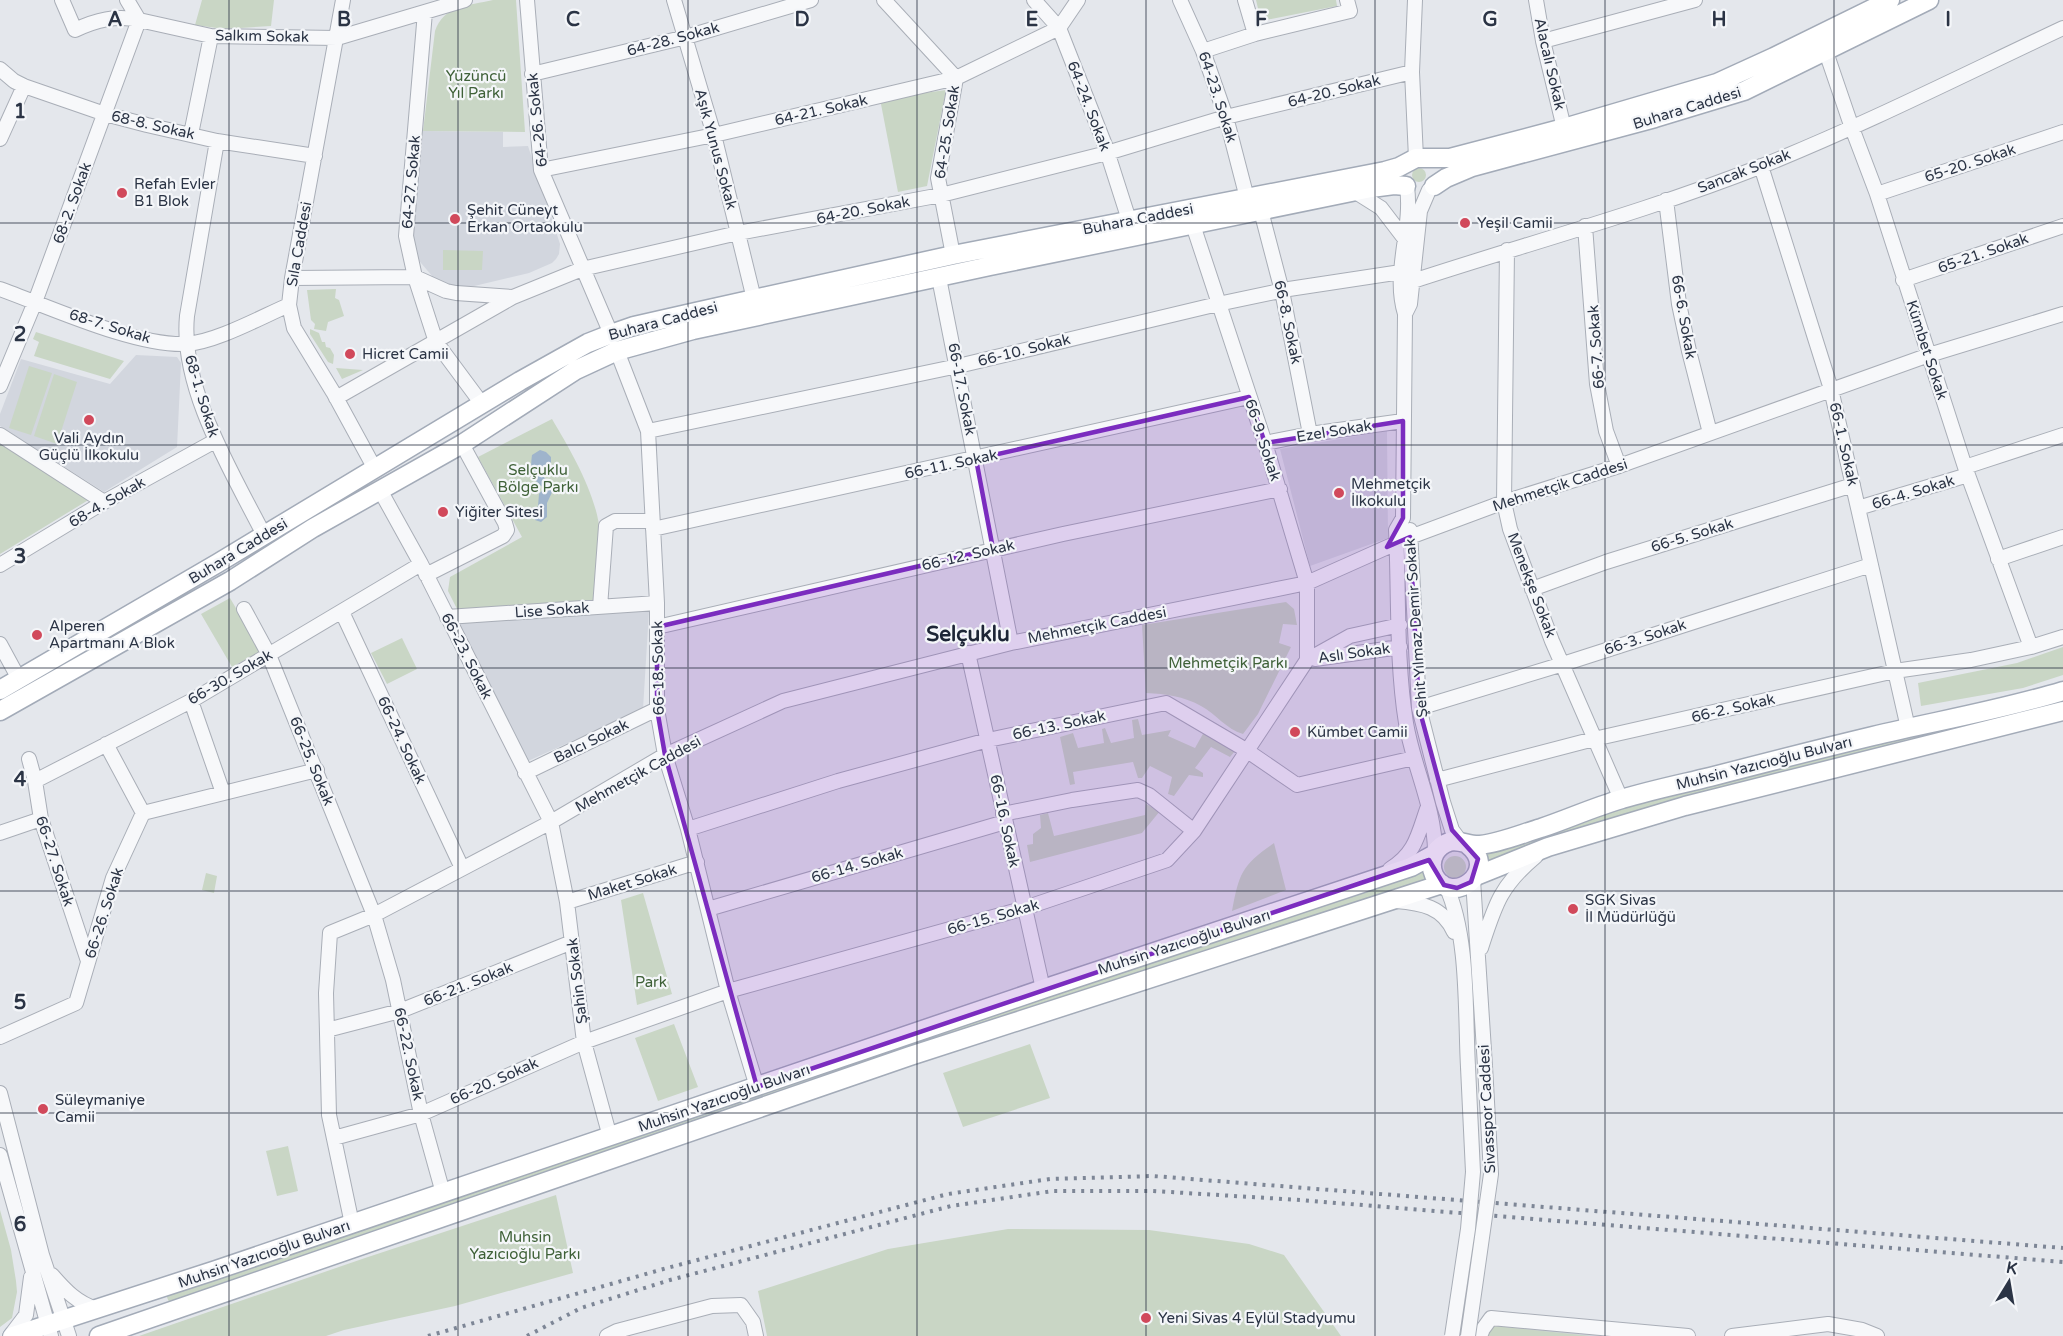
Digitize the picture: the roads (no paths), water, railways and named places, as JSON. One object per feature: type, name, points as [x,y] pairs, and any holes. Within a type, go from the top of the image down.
[{"type":"main road","name":"Buhara Caddesi","points":[[0,711],[233,580],[313,528],[462,444],[576,370],[634,326],[953,255],[1385,171],[1416,160],[1450,158],[1564,128],[1717,83],[1890,0]]},
{"type":"main road","name":"Buhara Caddesi","points":[[1431,188],[1446,178],[1472,167],[1730,96],[1826,52],[1929,0]]},
{"type":"main road","points":[[1416,160],[1434,165],[1437,172],[1431,188],[1416,192],[1407,186],[1402,175],[1416,160]]},
{"type":"main road","name":"Buhara Caddesi","points":[[0,690],[567,355],[614,342],[693,330],[1354,191],[1390,185],[1407,186]]},
{"type":"main road","name":"Muhsin Yazıcıoğlu Bulvarı","points":[[11,1336],[58,1329],[97,1309],[1411,867],[1434,854],[1448,842],[1483,845],[1560,822],[1621,799],[2063,691]]},
{"type":"main road","name":"Muhsin Yazıcıoğlu Bulvarı","points":[[99,1336],[910,1056],[1388,901],[1444,885],[1460,887],[1474,878],[1548,847],[1685,806],[2063,711]]},
{"type":"main road","points":[[1464,843],[1476,853],[1478,859],[1474,878]]},
{"type":"main road","points":[[1434,854],[1433,871],[1444,885]]},
{"type":"street","name":"Salkım Sokak","points":[[62,0],[75,30],[95,21],[128,17],[211,36],[337,38],[465,0]]},
{"type":"street","points":[[127,0],[139,20]]},
{"type":"street","name":"Sıla Caddesi","points":[[343,0],[289,305],[294,328],[375,469]]},
{"type":"street","name":"64-26. Sokak","points":[[527,0],[541,170],[614,342]]},
{"type":"street","name":"Aşık Yunus Sokak","points":[[674,0],[714,135],[754,299]]},
{"type":"street","name":"64-28. Sokak","points":[[532,74],[686,37],[812,0]]},
{"type":"street","name":"64-25. Sokak","points":[[884,0],[956,78],[938,178],[953,255]]},
{"type":"street","name":"64-24. Sokak","points":[[1034,0],[1059,28],[1107,153],[1129,220]]},
{"type":"street","name":"64-21. Sokak","points":[[541,170],[714,135],[956,78],[1059,28],[1078,0]]},
{"type":"street","name":"64-23. Sokak","points":[[1180,0],[1203,51],[1226,117],[1247,198]]},
{"type":"street","points":[[1245,0],[1255,34]]},
{"type":"street","points":[[1203,51],[1255,34],[1350,11],[1347,0]]},
{"type":"street","points":[[1415,0],[1412,72],[1416,160]]},
{"type":"street","name":"Alacalı Sokak","points":[[1536,0],[1543,41],[1564,128]]},
{"type":"street","points":[[1543,41],[1695,0]]},
{"type":"street","name":"64-27. Sokak","points":[[426,12],[406,236],[415,277],[436,342],[482,404]]},
{"type":"street","name":"68-2. Sokak","points":[[0,386],[35,302],[139,20]]},
{"type":"street","name":"Sancak Sokak","points":[[1405,278],[1507,250],[1666,200],[1761,166],[1852,128],[2063,28]]},
{"type":"street","points":[[191,134],[211,36]]},
{"type":"street","name":"Kümbet Sokak","points":[[1826,52],[1877,194],[1967,471],[2031,647]]},
{"type":"street","name":"68-8. Sokak","points":[[0,69],[24,86],[105,114],[216,141],[315,156]]},
{"type":"street","name":"64-20. Sokak","points":[[336,398],[513,297],[582,269],[738,233],[941,195],[1107,153],[1226,117],[1412,72]]},
{"type":"street","points":[[0,139],[24,86]]},
{"type":"street","name":"65-20. Sokak","points":[[1877,194],[2063,132]]},
{"type":"street","name":"68-1. Sokak","points":[[216,141],[187,316],[186,344],[192,373],[215,441],[264,535]]},
{"type":"street","name":"66-1. Sokak","points":[[1761,166],[1831,389],[1908,728]]},
{"type":"street","name":"Şehit Yılmaz Demir Sokak","points":[[1407,186],[1404,238],[1405,278],[1410,304],[1405,314],[1403,518],[1396,530],[1400,647],[1406,723],[1428,807],[1434,854]]},
{"type":"street","name":"Şehit Yılmaz Demir Sokak","points":[[1405,278],[1420,211],[1431,188]]},
{"type":"street","points":[[1354,191],[1381,208],[1404,238]]},
{"type":"street","name":"66-6. Sokak","points":[[1666,200],[1679,304],[1710,433]]},
{"type":"street","name":"66-8. Sokak","points":[[1262,211],[1282,291],[1310,434]]},
{"type":"street","name":"66-9. Sokak","points":[[1193,225],[1280,489],[1307,583],[1307,660]]},
{"type":"street","name":"66-7. Sokak","points":[[1586,225],[1597,384],[1606,431],[1619,466]]},
{"type":"street","name":"65-21. Sokak","points":[[1904,280],[2063,226]]},
{"type":"street","name":"Menekşe Sokak","points":[[1507,250],[1504,502],[1510,529],[1532,589],[1621,799]]},
{"type":"street","points":[[292,278],[415,277],[456,293],[513,297]]},
{"type":"street","name":"66-17. Sokak","points":[[939,278],[1011,643]]},
{"type":"street","name":"66-10. Sokak","points":[[648,431],[958,366],[1282,291],[1405,278]]},
{"type":"street","name":"68-7. Sokak","points":[[0,289],[119,332],[148,340],[186,344],[218,336],[289,305]]},
{"type":"street","name":"Mehmetçik Caddesi","points":[[352,1224],[329,1115],[326,993],[330,933],[374,915],[551,822],[664,755],[783,701],[1011,643],[1307,583],[1410,537],[1504,502],[1619,466],[1929,355],[2063,314]]},
{"type":"street","name":"66-18. Sokak","points":[[614,342],[648,431],[657,603],[657,709],[664,755],[688,829],[728,991],[757,1087]]},
{"type":"street","name":"66-11. Sokak","points":[[600,607],[604,529],[611,522],[653,525],[976,459],[1249,397]]},
{"type":"street","name":"Ezel Sokak","points":[[1265,443],[1310,434],[1403,421]]},
{"type":"street","points":[[0,435],[104,502]]},
{"type":"street","name":"66-4. Sokak","points":[[1858,508],[2063,435]]},
{"type":"street","name":"68-4. Sokak","points":[[0,565],[104,502],[215,441]]},
{"type":"street","name":"66-30. Sokak","points":[[35,781],[191,701],[342,612],[424,569],[503,536],[507,530],[505,523],[462,444]]},
{"type":"street","name":"66-5. Sokak","points":[[1532,589],[1606,562],[1853,485]]},
{"type":"street","name":"66-12. Sokak","points":[[657,627],[993,549],[1280,489]]},
{"type":"street","name":"66-23. Sokak","points":[[380,490],[424,569],[551,822]]},
{"type":"street","name":"Şehit Yılmaz Demir Sokak","points":[[1403,518],[1410,529],[1419,708],[1452,830],[1464,843]]},
{"type":"street","points":[[1998,560],[2063,537]]},
{"type":"street","name":"66-3. Sokak","points":[[1419,708],[1871,565]]},
{"type":"street","name":"Lise Sokak","points":[[447,617],[657,603]]},
{"type":"street","name":"66-25. Sokak","points":[[244,609],[268,655],[374,915]]},
{"type":"street","name":"66-24. Sokak","points":[[342,612],[462,868]]},
{"type":"street","points":[[1307,660],[1350,636],[1400,625]]},
{"type":"street","name":"66-2. Sokak","points":[[1437,780],[1594,739],[1895,671],[1971,660],[2031,647],[2063,637]]},
{"type":"street","points":[[0,644],[20,679]]},
{"type":"street","name":"Aslı Sokak","points":[[1307,660],[1400,647]]},
{"type":"street","name":"66-16. Sokak","points":[[968,653],[1043,989]]},
{"type":"street","name":"66-15. Sokak","points":[[584,1042],[728,991],[1025,909],[1167,860],[1194,831],[1307,660]]},
{"type":"street","points":[[191,701],[223,793]]},
{"type":"street","name":"66-13. Sokak","points":[[688,829],[838,781],[988,740],[1166,703],[1246,750],[1297,785],[1414,758]]},
{"type":"street","name":"Balcı Sokak","points":[[525,773],[657,709]]},
{"type":"street","points":[[106,744],[143,813],[316,770]]},
{"type":"street","name":"66-27. Sokak","points":[[28,759],[35,781],[40,819],[88,961]]},
{"type":"street","name":"66-14. Sokak","points":[[708,909],[1004,818],[1072,800],[1138,790],[1149,795],[1194,831]]},
{"type":"street","points":[[1376,878],[1407,857],[1415,844],[1428,807]]},
{"type":"street","name":"66-26. Sokak","points":[[0,1037],[76,1003],[113,878],[143,813]]},
{"type":"street","points":[[0,833],[40,819]]},
{"type":"street","name":"Şahin Sokak","points":[[551,822],[567,902],[584,1042],[610,1137]]},
{"type":"street","points":[[1479,953],[1495,905],[1502,894],[1518,871],[1548,847]]},
{"type":"street","name":"Maket Sokak","points":[[567,902],[697,862]]},
{"type":"street","name":"Sivasspor Caddesi","points":[[1468,1336],[1491,1174],[1474,878]]},
{"type":"street","name":"Sivasspor Caddesi","points":[[1444,885],[1455,912],[1463,954],[1473,1172],[1468,1229],[1452,1336]]},
{"type":"street","points":[[1388,901],[1427,905],[1443,915],[1450,922],[1463,954]]},
{"type":"street","name":"66-22. Sokak","points":[[374,915],[393,980],[421,1114],[443,1193]]},
{"type":"street","name":"66-21. Sokak","points":[[327,1029],[400,1011],[573,942]]},
{"type":"street","name":"66-20. Sokak","points":[[334,1138],[421,1114],[584,1042]]},
{"type":"street","points":[[0,1093],[47,1269],[58,1329]]},
{"type":"street","points":[[0,1155],[32,1272],[58,1329]]},
{"type":"street","points":[[47,1269],[72,1296],[83,1304],[97,1309]]},
{"type":"street","points":[[11,1336],[26,1315],[32,1272]]},
{"type":"street","points":[[608,1336],[617,1331],[712,1306],[741,1305],[753,1322],[756,1336]]},
{"type":"street","points":[[1480,1336],[1491,1318],[1688,1336]]},
{"type":"street","points":[[1732,1336],[1828,1324],[1862,1330],[1877,1336]]},
{"type":"water","points":[[540,450],[551,457],[551,464],[547,470],[542,470],[540,473],[554,488],[547,503],[547,517],[541,522],[535,520],[533,514],[538,506],[539,494],[544,488],[534,478],[531,466],[532,455]]},
{"type":"railway","points":[[428,1336],[667,1268],[948,1194],[1050,1179],[1153,1176],[2063,1248]]},
{"type":"railway","points":[[527,1336],[581,1308],[670,1280],[951,1206],[1053,1191],[1153,1191],[1300,1200],[2063,1262]]},
{"type":"place","name":"Refah Evler B1 Blok","points":[[122,193]]},
{"type":"place","name":"Şehit Cüneyt Erkan Ortaokulu","points":[[455,219]]},
{"type":"place","name":"Yeşil Camii","points":[[1465,223]]},
{"type":"place","name":"Hicret Camii","points":[[350,354]]},
{"type":"place","name":"Vali Aydın Güçlü İlkokulu","points":[[89,420]]},
{"type":"place","name":"Mehmetçik İlkokulu","points":[[1339,493]]},
{"type":"place","name":"Yiğiter Sitesi","points":[[443,512]]},
{"type":"place","name":"Alperen Apartmanı A Blok","points":[[37,635]]},
{"type":"place","name":"Kümbet Camii","points":[[1295,732]]},
{"type":"place","name":"SGK Sivas İl Müdürlüğü","points":[[1573,909]]},
{"type":"place","name":"Süleymaniye Camii","points":[[43,1109]]},
{"type":"place","name":"Yeni Sivas 4 Eylül Stadyumu","points":[[1146,1318]]},
{"type":"district","name":"Selçuklu","points":[[968,634]]},
{"type":"park label","name":"Yüzüncü Yıl Parkı","points":[[476,84]]},
{"type":"park label","name":"Selçuklu Bölge Parkı","points":[[538,478]]},
{"type":"park label","name":"Mehmetçik Parkı","points":[[1228,663]]},
{"type":"park label","name":"Park","points":[[651,982]]},
{"type":"park label","name":"Muhsin Yazıcıoğlu Parkı","points":[[525,1246]]}]
